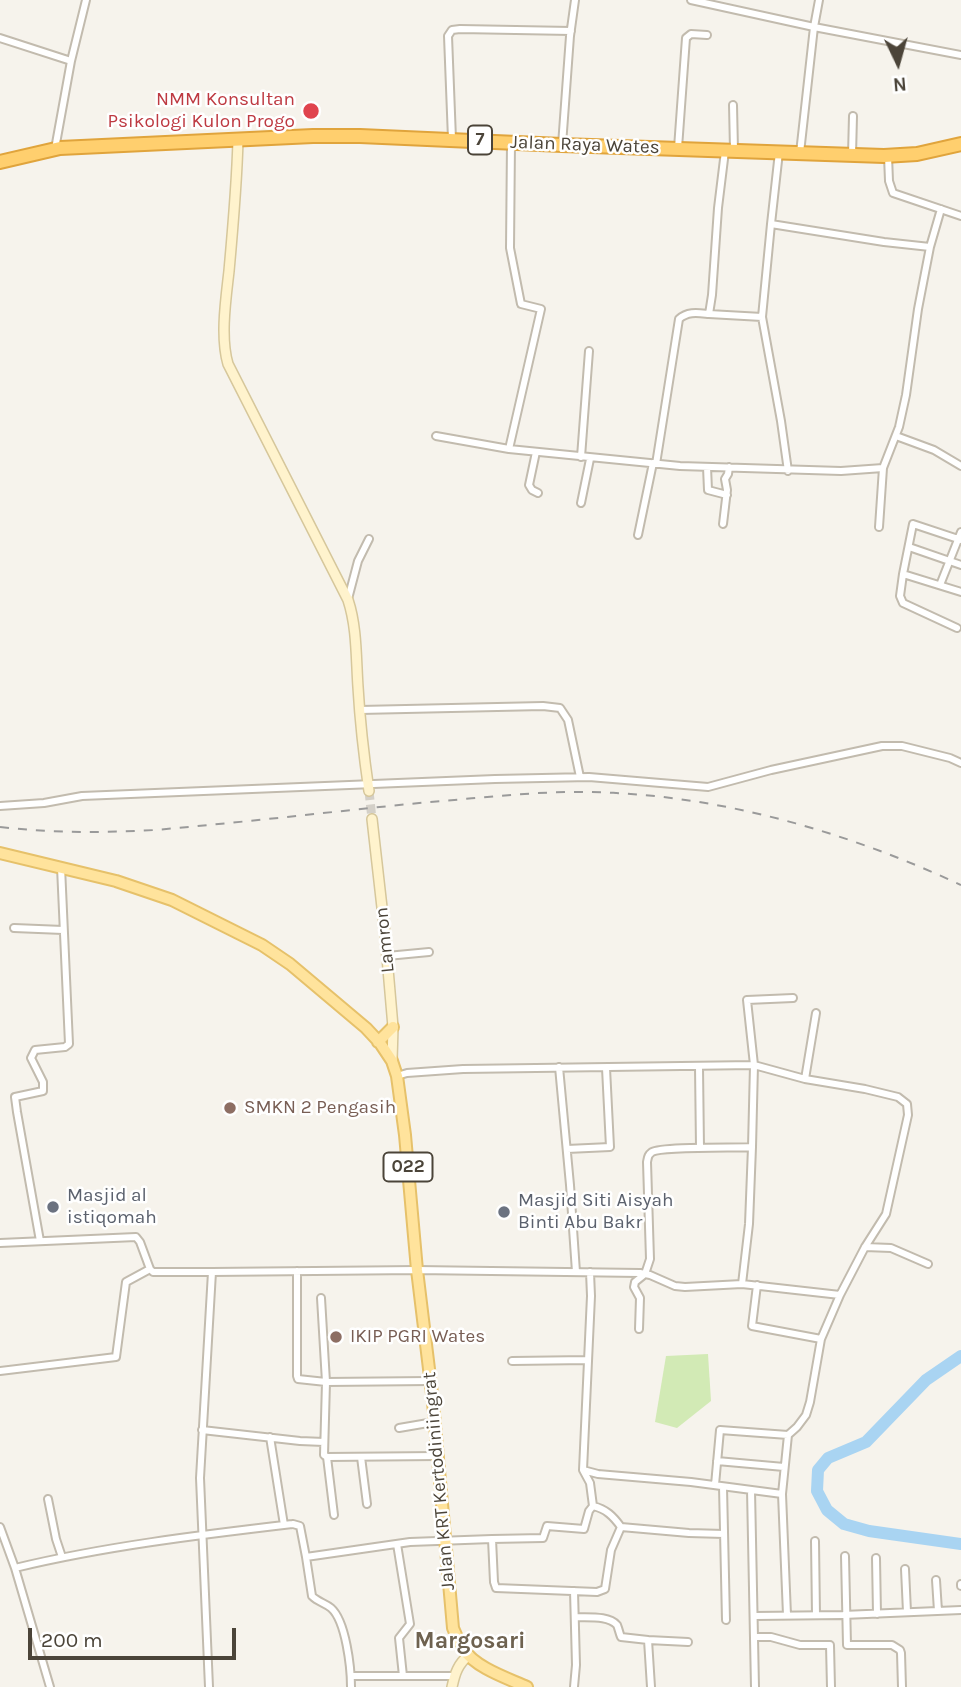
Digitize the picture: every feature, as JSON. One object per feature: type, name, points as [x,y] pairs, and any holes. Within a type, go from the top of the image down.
[{"type":"highway","name":"Jalan Raya Wates","points":[[0,162],[54,149],[313,135],[888,156],[917,154],[961,144]]},
{"type":"main road","name":"Jalan KRT Kertodiniingrat","points":[[0,853],[116,881],[172,900],[262,945],[366,1028],[392,1061],[397,1076],[415,1232],[453,1629],[469,1656],[488,1670],[527,1687]]},
{"type":"main road","points":[[378,1041],[393,1027]]},
{"type":"street","points":[[54,149],[86,0]]},
{"type":"street","points":[[562,145],[575,0]]},
{"type":"street","points":[[691,0],[961,55]]},
{"type":"street","points":[[800,153],[819,0]]},
{"type":"street","points":[[452,139],[448,36],[452,30],[571,31]]},
{"type":"street","points":[[678,148],[686,38],[689,34],[707,36]]},
{"type":"street","points":[[0,38],[71,61]]},
{"type":"street","points":[[709,314],[718,208],[729,150],[733,105]]},
{"type":"street","points":[[852,155],[853,116]]},
{"type":"street","points":[[238,139],[237,180],[225,310],[225,354],[348,600],[352,616],[368,787]]},
{"type":"street","points":[[509,449],[541,309],[521,304],[510,248],[511,142]]},
{"type":"street","points":[[779,152],[762,317],[788,471]]},
{"type":"street","points":[[888,156],[889,181],[893,193],[961,216]]},
{"type":"street","points":[[879,527],[883,468],[906,395],[918,309],[930,247],[941,209]]},
{"type":"street","points":[[771,224],[930,247]]},
{"type":"street","points":[[638,535],[655,463],[679,319],[685,314],[693,313],[762,317]]},
{"type":"street","points":[[581,457],[589,351]]},
{"type":"street","points":[[436,436],[590,459],[680,466],[788,471],[883,468]]},
{"type":"street","points":[[895,436],[934,450],[961,466]]},
{"type":"street","points":[[536,452],[530,485],[532,490],[538,492]]},
{"type":"street","points":[[581,503],[590,459]]},
{"type":"street","points":[[707,467],[708,490],[727,495]]},
{"type":"street","points":[[723,524],[727,495],[725,481],[729,467]]},
{"type":"street","points":[[940,585],[960,537],[913,524],[900,596],[903,603],[957,628]]},
{"type":"street","points":[[348,600],[358,561],[369,539]]},
{"type":"street","points":[[909,547],[961,565]]},
{"type":"street","points":[[903,574],[961,592]]},
{"type":"street","points":[[360,710],[543,706],[560,708],[568,720],[580,778]]},
{"type":"street","points":[[0,806],[44,803],[82,796],[580,778],[708,787],[882,746],[902,746],[950,758],[961,764]]},
{"type":"street","name":"Lamron","points":[[372,819],[393,1027],[392,1061]]},
{"type":"street","points":[[40,1241],[15,1097],[43,1091],[43,1082],[31,1058],[35,1050],[65,1047],[69,1044],[61,867]]},
{"type":"street","points":[[14,928],[63,930]]},
{"type":"street","points":[[387,956],[429,953]]},
{"type":"street","points":[[742,1284],[749,1224],[754,1065],[747,1000],[793,998]]},
{"type":"street","points":[[805,1080],[816,1013]]},
{"type":"street","points":[[397,1076],[463,1069],[754,1065],[805,1080],[898,1097],[907,1104],[908,1115],[886,1214],[840,1295],[821,1339],[809,1409],[802,1422],[788,1436],[782,1494],[787,1615]]},
{"type":"street","points":[[559,1067],[576,1272]]},
{"type":"street","points":[[699,1067],[700,1148]]},
{"type":"street","points":[[567,1149],[610,1147],[606,1068]]},
{"type":"street","points":[[639,1329],[640,1298],[634,1287],[645,1274],[650,1259],[648,1156],[656,1151],[752,1147]]},
{"type":"street","points":[[0,1243],[136,1237],[153,1272],[590,1272],[645,1274],[675,1286],[685,1287],[742,1284],[840,1295]]},
{"type":"street","points":[[865,1247],[891,1248],[928,1264]]},
{"type":"street","points":[[0,1371],[116,1357],[126,1282],[150,1269]]},
{"type":"street","points":[[298,1271],[297,1376],[300,1380],[430,1381]]},
{"type":"street","points":[[209,1687],[200,1478],[212,1272]]},
{"type":"street","points":[[306,1557],[397,1544],[543,1538],[547,1526],[584,1529],[593,1506],[590,1483],[583,1470],[590,1272]]},
{"type":"street","points":[[757,1286],[752,1326],[821,1339]]},
{"type":"street","points":[[321,1298],[326,1382],[324,1455],[327,1457],[334,1515]]},
{"type":"street","points":[[512,1361],[587,1360]]},
{"type":"street","points":[[400,1428],[435,1422]]},
{"type":"street","points":[[202,1430],[324,1442]]},
{"type":"street","points":[[726,1620],[724,1534],[717,1461],[720,1430],[788,1436]]},
{"type":"street","points":[[270,1437],[284,1525]]},
{"type":"street","points":[[327,1457],[438,1456]]},
{"type":"street","points":[[361,1457],[367,1504]]},
{"type":"street","points":[[717,1461],[784,1467]]},
{"type":"street","points":[[583,1470],[598,1474],[782,1494]]},
{"type":"street","points":[[751,1490],[755,1687]]},
{"type":"street","points":[[48,1499],[62,1557]]},
{"type":"street","points":[[593,1506],[602,1508],[621,1527],[724,1534]]},
{"type":"street","points":[[15,1568],[128,1545],[293,1524],[300,1526],[311,1592],[316,1600],[328,1605],[336,1614],[347,1645],[351,1687]]},
{"type":"street","points":[[0,1527],[50,1687]]},
{"type":"street","points":[[492,1539],[496,1588],[597,1592],[605,1589],[611,1550],[621,1527]]},
{"type":"street","points":[[815,1541],[816,1615]]},
{"type":"street","points":[[397,1544],[411,1624],[399,1638],[403,1676]]},
{"type":"street","points":[[845,1556],[847,1644]]},
{"type":"street","points":[[876,1558],[877,1614]]},
{"type":"street","points":[[905,1569],[907,1612]]},
{"type":"street","points":[[936,1580],[939,1611]]},
{"type":"street","points":[[574,1591],[574,1687]]},
{"type":"street","points":[[754,1616],[961,1610]]},
{"type":"street","points":[[575,1617],[604,1619],[614,1623],[621,1637],[688,1642]]},
{"type":"street","points":[[755,1637],[771,1637],[800,1645],[892,1645],[901,1653],[902,1687]]},
{"type":"street","points":[[648,1640],[651,1687]]},
{"type":"street","points":[[830,1645],[831,1687]]},
{"type":"street","points":[[452,1687],[459,1665],[469,1656]]},
{"type":"street","points":[[351,1676],[454,1676]]},
{"type":"green space","points":[[708,1354],[711,1401],[677,1428],[655,1422],[666,1356]]},
{"type":"waterway","points":[[961,1356],[926,1380],[866,1442],[828,1458],[818,1470],[817,1491],[827,1510],[844,1524],[869,1531],[961,1544]]},
{"type":"tunnel","points":[[369,791],[372,819]]},
{"type":"railway","points":[[0,827],[77,832],[155,830],[508,795],[568,792],[636,794],[732,808],[826,832],[961,885]]},
{"type":"place","name":"NMM Konsultan Psikologi Kulon Progo","points":[[311,111]]},
{"type":"place","name":"SMKN 2 Pengasih","points":[[230,1108]]},
{"type":"place","name":"Masjid al istiqomah","points":[[53,1207]]},
{"type":"place","name":"Masjid Siti Aisyah Binti Abu Bakr","points":[[504,1212]]},
{"type":"place","name":"IKIP PGRI Wates","points":[[336,1337]]},
{"type":"district","name":"Margosari","points":[[470,1641]]}]
